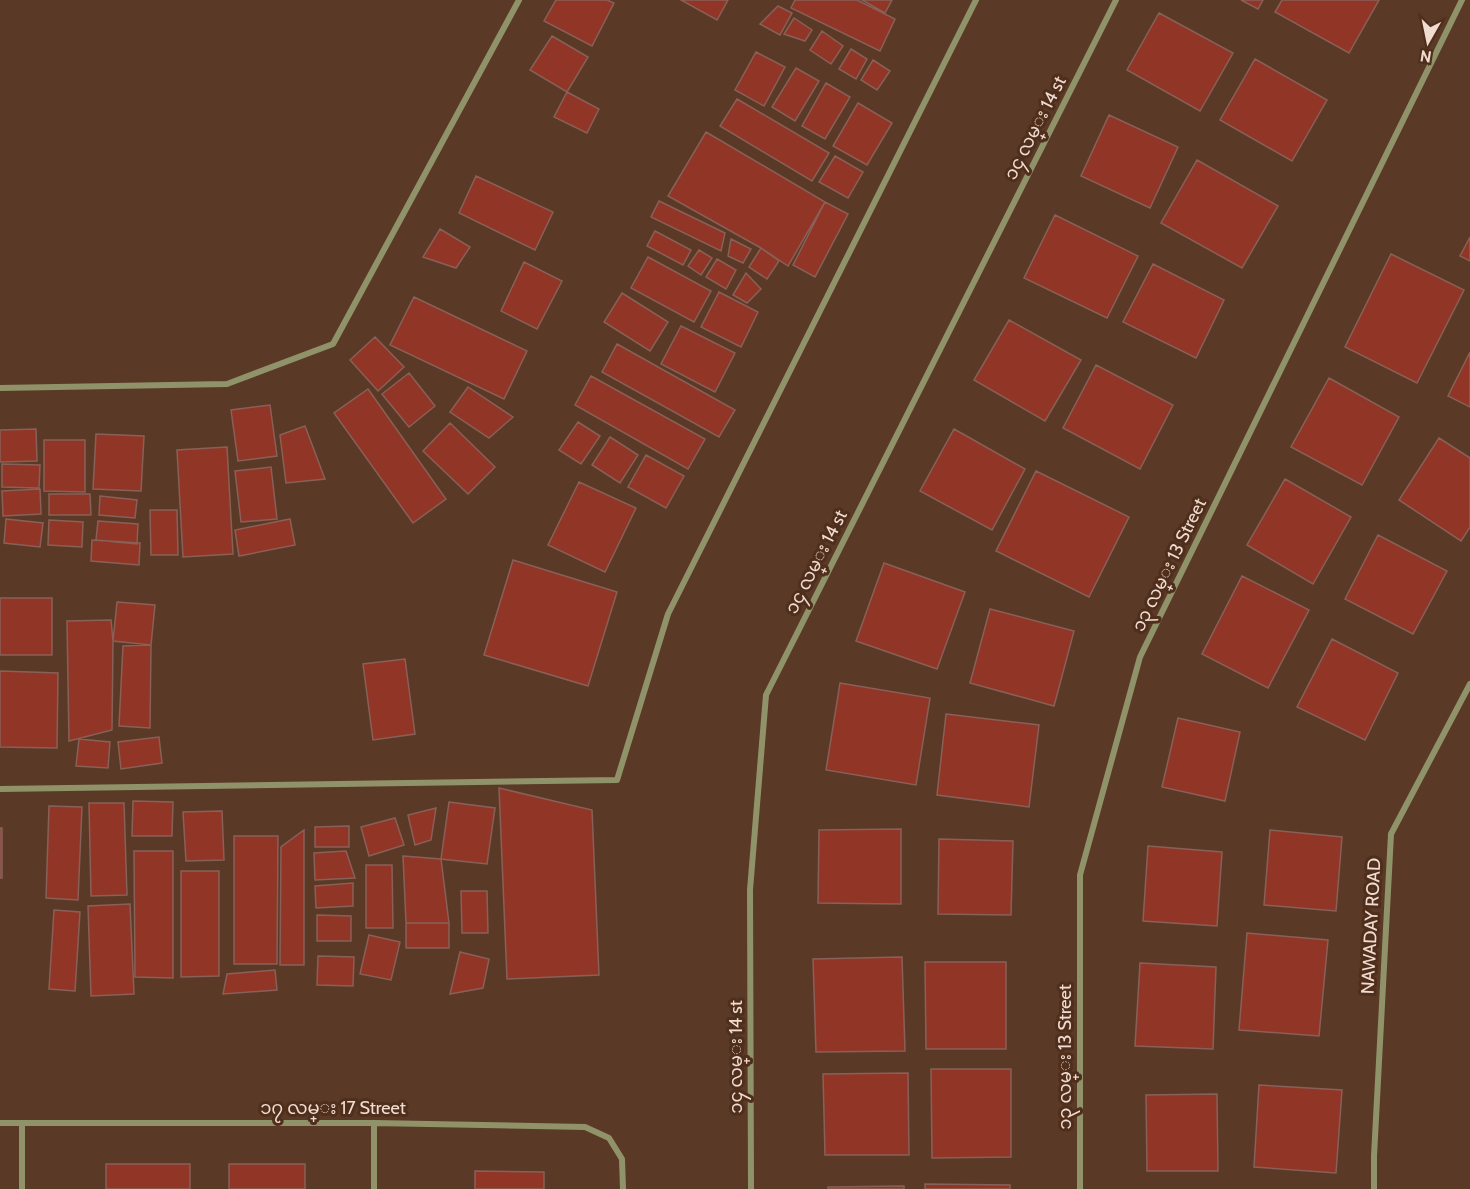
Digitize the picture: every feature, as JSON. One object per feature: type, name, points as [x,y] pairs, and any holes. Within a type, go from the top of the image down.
[{"type":"street","points":[[0,388],[227,384],[333,344],[519,0]]},
{"type":"street","points":[[0,789],[617,780],[668,614],[976,0]]},
{"type":"street","name":"၁၄ လမ္း 14 st","points":[[751,1189],[750,890],[766,695],[1116,0]]},
{"type":"street","name":"၁၃ လမ္း 13 Street","points":[[1080,1189],[1080,875],[1140,657],[1462,0]]},
{"type":"street","name":"NAWADAY ROAD","points":[[1374,1189],[1391,834],[1470,684]]},
{"type":"street","name":"၁၇ လမ္း 17 Street","points":[[0,1123],[374,1123],[585,1127],[609,1138],[622,1159],[622,1189]]},
{"type":"street","points":[[22,1123],[22,1189]]},
{"type":"street","points":[[374,1123],[374,1189]]},
{"type":"building","points":[[556,0],[607,0],[614,3],[592,46],[544,21]]},
{"type":"building","points":[[681,0],[728,0],[717,20]]},
{"type":"building","points":[[795,0],[857,0],[895,19],[880,51],[791,8]]},
{"type":"building","points":[[862,0],[892,0],[885,13]]},
{"type":"building","points":[[1241,0],[1263,0],[1258,9]]},
{"type":"building","points":[[1282,0],[1379,0],[1349,53],[1275,12]]},
{"type":"building","points":[[778,6],[792,13],[780,35],[760,24]]},
{"type":"building","points":[[1159,13],[1233,53],[1200,111],[1127,70]]},
{"type":"building","points":[[794,18],[812,30],[805,41],[784,34]]},
{"type":"building","points":[[822,31],[843,46],[831,64],[810,50]]},
{"type":"building","points":[[552,36],[588,57],[567,92],[530,70]]},
{"type":"building","points":[[851,49],[867,59],[856,79],[839,69]]},
{"type":"building","points":[[756,52],[785,67],[764,106],[735,90]]},
{"type":"building","points":[[1255,59],[1327,100],[1292,161],[1220,120]]},
{"type":"building","points":[[873,60],[890,71],[877,90],[861,80]]},
{"type":"building","points":[[796,68],[819,81],[795,121],[772,107]]},
{"type":"building","points":[[826,83],[850,97],[825,139],[802,126]]},
{"type":"building","points":[[567,92],[599,109],[587,133],[554,117]]},
{"type":"building","points":[[737,99],[829,153],[812,181],[720,126]]},
{"type":"building","points":[[858,103],[892,123],[867,165],[833,146]]},
{"type":"building","points":[[1109,115],[1178,147],[1150,208],[1081,176]]},
{"type":"building","points":[[706,132],[825,202],[788,266],[761,248],[668,196]]},
{"type":"building","points":[[835,156],[863,172],[848,198],[819,182]]},
{"type":"building","points":[[1197,160],[1278,206],[1242,268],[1161,223]]},
{"type":"building","points":[[476,176],[553,212],[535,250],[459,213]]},
{"type":"building","points":[[659,201],[725,233],[721,251],[651,217]]},
{"type":"building","points":[[825,202],[848,214],[815,277],[793,265]]},
{"type":"building","points":[[1055,215],[1138,256],[1107,318],[1024,278]]},
{"type":"building","points":[[440,229],[470,247],[456,268],[423,257]]},
{"type":"building","points":[[655,231],[691,250],[683,265],[647,246]]},
{"type":"building","points":[[1470,237],[1470,261],[1460,256]]},
{"type":"building","points":[[731,239],[751,249],[743,263],[728,256]]},
{"type":"building","points":[[761,248],[779,261],[767,279],[749,267]]},
{"type":"building","points":[[699,250],[712,258],[701,275],[688,266]]},
{"type":"building","points":[[1391,254],[1464,290],[1417,383],[1345,347]]},
{"type":"building","points":[[648,257],[711,291],[694,322],[631,288]]},
{"type":"building","points":[[717,259],[736,270],[726,289],[706,277]]},
{"type":"building","points":[[524,262],[562,281],[537,329],[501,311]]},
{"type":"building","points":[[1153,264],[1224,300],[1196,358],[1123,322]]},
{"type":"building","points":[[746,273],[761,289],[747,303],[733,295]]},
{"type":"building","points":[[719,292],[758,312],[741,347],[701,327]]},
{"type":"building","points":[[622,293],[668,322],[650,351],[604,322]]},
{"type":"building","points":[[414,297],[527,351],[504,399],[390,345]]},
{"type":"building","points":[[1009,320],[1081,360],[1045,421],[974,380]]},
{"type":"building","points":[[681,326],[735,353],[715,392],[661,364]]},
{"type":"building","points":[[375,337],[404,367],[378,391],[350,360]]},
{"type":"building","points":[[617,344],[735,410],[719,437],[602,372]]},
{"type":"building","points":[[1470,352],[1470,407],[1448,396]]},
{"type":"building","points":[[1096,365],[1173,405],[1140,469],[1063,428]]},
{"type":"building","points":[[409,373],[435,406],[409,427],[382,394]]},
{"type":"building","points":[[591,376],[705,439],[688,469],[575,405]]},
{"type":"building","points":[[1329,378],[1399,417],[1362,485],[1291,447]]},
{"type":"building","points":[[468,387],[513,417],[489,438],[450,412]]},
{"type":"building","points":[[368,389],[446,499],[413,523],[334,413]]},
{"type":"building","points":[[270,405],[277,456],[238,461],[231,410]]},
{"type":"building","points":[[578,422],[600,436],[581,464],[559,450]]},
{"type":"building","points":[[450,423],[495,467],[468,494],[423,451]]},
{"type":"building","points":[[305,426],[325,479],[286,483],[280,435]]},
{"type":"building","points":[[36,429],[37,461],[0,462],[0,430]]},
{"type":"building","points":[[954,429],[1025,469],[992,530],[920,491]]},
{"type":"building","points":[[96,434],[144,436],[141,491],[93,489]]},
{"type":"building","points":[[610,437],[638,455],[620,483],[592,465]]},
{"type":"building","points":[[1439,438],[1470,458],[1470,527],[1461,541],[1399,500]]},
{"type":"building","points":[[44,440],[85,440],[85,492],[44,491]]},
{"type":"building","points":[[227,447],[233,554],[183,557],[177,450]]},
{"type":"building","points":[[646,455],[684,476],[666,508],[628,487]]},
{"type":"building","points":[[2,464],[40,465],[39,488],[2,487]]},
{"type":"building","points":[[271,467],[277,519],[241,522],[235,471]]},
{"type":"building","points":[[1036,471],[1129,517],[1089,597],[996,551]]},
{"type":"building","points":[[1285,479],[1351,517],[1313,584],[1247,545]]},
{"type":"building","points":[[579,482],[636,508],[605,572],[548,545]]},
{"type":"building","points":[[40,489],[41,514],[3,516],[2,491]]},
{"type":"building","points":[[49,494],[90,494],[91,515],[49,515]]},
{"type":"building","points":[[100,496],[137,500],[135,518],[99,515]]},
{"type":"building","points":[[150,510],[177,510],[178,555],[151,555]]},
{"type":"building","points":[[6,519],[43,523],[40,547],[4,543]]},
{"type":"building","points":[[290,519],[295,545],[239,556],[235,530]]},
{"type":"building","points":[[49,520],[83,522],[82,547],[48,545]]},
{"type":"building","points":[[98,521],[138,524],[137,544],[96,540]]},
{"type":"building","points":[[1378,535],[1447,571],[1413,634],[1345,599]]},
{"type":"building","points":[[92,540],[140,543],[139,565],[91,561]]},
{"type":"building","points":[[513,560],[617,592],[588,686],[484,655]]},
{"type":"building","points":[[884,563],[965,592],[937,669],[856,641]]},
{"type":"building","points":[[1242,576],[1309,610],[1268,688],[1202,654]]},
{"type":"building","points":[[0,598],[52,598],[52,655],[0,655]]},
{"type":"building","points":[[117,602],[155,605],[151,645],[113,641]]},
{"type":"building","points":[[990,609],[1074,631],[1054,706],[970,683]]},
{"type":"building","points":[[111,620],[113,641],[112,730],[69,741],[67,621]]},
{"type":"building","points":[[1332,639],[1398,673],[1365,740],[1297,707]]},
{"type":"building","points":[[151,645],[150,728],[119,726],[123,646]]},
{"type":"building","points":[[405,659],[415,734],[373,740],[363,664]]},
{"type":"building","points":[[0,671],[58,673],[57,748],[0,747]]},
{"type":"building","points":[[840,683],[930,698],[916,785],[826,770]]},
{"type":"building","points":[[946,714],[1039,725],[1029,807],[937,795]]},
{"type":"building","points":[[1178,718],[1240,732],[1225,801],[1162,787]]},
{"type":"building","points":[[159,737],[162,763],[121,769],[118,742]]},
{"type":"building","points":[[79,739],[110,742],[108,768],[76,766]]},
{"type":"building","points":[[499,788],[592,810],[599,975],[507,979]]},
{"type":"building","points":[[133,801],[173,802],[172,836],[132,836]]},
{"type":"building","points":[[449,802],[495,808],[487,864],[441,859]]},
{"type":"building","points":[[89,803],[124,803],[127,895],[91,896]]},
{"type":"building","points":[[49,806],[82,807],[78,900],[46,898]]},
{"type":"building","points":[[436,808],[431,840],[415,845],[408,815]]},
{"type":"building","points":[[222,811],[224,860],[186,861],[183,812]]},
{"type":"building","points":[[395,818],[404,845],[369,856],[361,827]]},
{"type":"building","points":[[349,826],[349,847],[315,847],[315,827]]},
{"type":"building","points":[[0,828],[2,828],[2,878],[0,878]]},
{"type":"building","points":[[901,829],[901,904],[818,903],[819,830]]},
{"type":"building","points":[[304,830],[304,965],[280,965],[281,847]]},
{"type":"building","points":[[1270,830],[1342,837],[1336,911],[1264,905]]},
{"type":"building","points":[[234,836],[278,836],[277,964],[234,964]]},
{"type":"building","points":[[939,839],[1013,841],[1011,915],[938,914]]},
{"type":"building","points":[[1148,846],[1222,852],[1217,926],[1143,921]]},
{"type":"building","points":[[134,851],[173,851],[173,978],[135,977]]},
{"type":"building","points":[[346,851],[355,878],[315,880],[314,853]]},
{"type":"building","points":[[403,856],[441,859],[449,923],[406,923]]},
{"type":"building","points":[[366,865],[392,865],[393,928],[366,928]]},
{"type":"building","points":[[181,871],[219,871],[219,976],[181,977]]},
{"type":"building","points":[[353,883],[353,906],[316,908],[315,886]]},
{"type":"building","points":[[461,891],[487,891],[488,933],[462,933]]},
{"type":"building","points":[[130,904],[134,994],[91,996],[88,906]]},
{"type":"building","points":[[54,910],[80,912],[75,991],[49,989]]},
{"type":"building","points":[[317,915],[351,916],[351,941],[317,941]]},
{"type":"building","points":[[406,923],[449,923],[449,948],[406,948]]},
{"type":"building","points":[[1247,933],[1328,940],[1319,1036],[1239,1030]]},
{"type":"building","points":[[369,935],[400,942],[391,980],[360,974]]},
{"type":"building","points":[[460,952],[489,959],[483,988],[450,994]]},
{"type":"building","points":[[318,956],[354,957],[353,986],[317,985]]},
{"type":"building","points":[[902,957],[905,1051],[816,1052],[813,959]]},
{"type":"building","points":[[925,962],[1006,962],[1006,1049],[926,1049]]},
{"type":"building","points":[[1140,963],[1216,967],[1213,1049],[1135,1046]]},
{"type":"building","points":[[275,970],[277,990],[223,994],[227,974]]},
{"type":"building","points":[[931,1069],[1011,1069],[1011,1157],[932,1158]]},
{"type":"building","points":[[908,1073],[909,1155],[825,1155],[823,1074]]},
{"type":"building","points":[[1259,1085],[1342,1090],[1336,1173],[1254,1167]]},
{"type":"building","points":[[1217,1094],[1218,1171],[1147,1171],[1146,1095]]},
{"type":"building","points":[[106,1164],[190,1164],[190,1189],[106,1189]]},
{"type":"building","points":[[229,1164],[305,1164],[305,1189],[229,1189]]},
{"type":"building","points":[[475,1171],[544,1172],[544,1189],[475,1189]]},
{"type":"building","points":[[925,1184],[1010,1185],[1010,1189],[925,1189]]},
{"type":"building","points":[[904,1186],[904,1189],[828,1189],[828,1187]]}]
